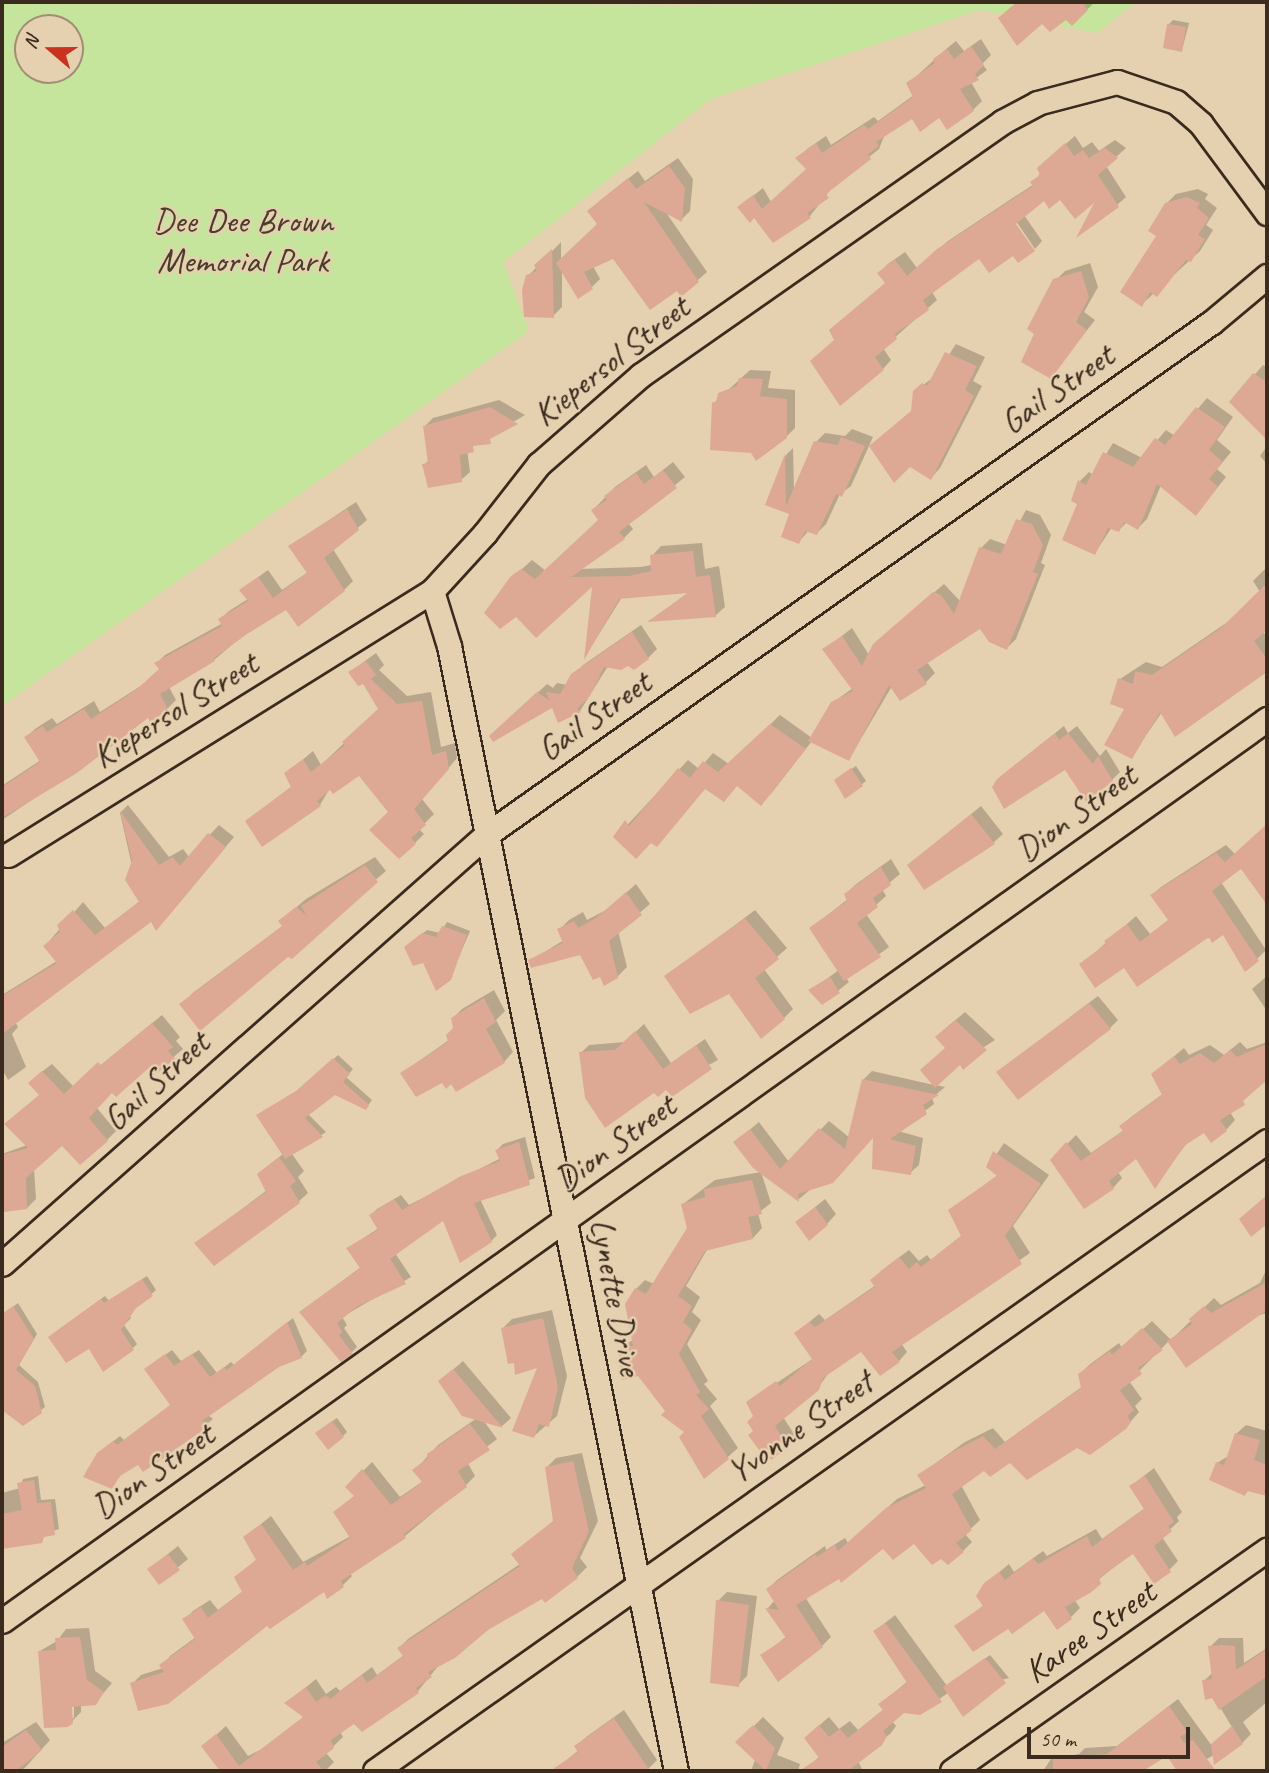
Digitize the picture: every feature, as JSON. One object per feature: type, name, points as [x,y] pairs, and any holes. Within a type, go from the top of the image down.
[{"type":"street","name":"Kiepersol Street","points":[[8,855],[432,591],[485,533],[538,464],[641,375],[1002,122],[1037,103],[1117,82],[1175,102],[1201,124],[1267,213]]},
{"type":"street","name":"Gail Street","points":[[2,1264],[486,835],[1212,322],[1267,276]]},
{"type":"street","name":"Lynette Drive","points":[[432,591],[449,646],[676,1771]]},
{"type":"street","name":"Dion Street","points":[[2,1621],[565,1223],[1267,719]]},
{"type":"street","name":"Yvonne Street","points":[[374,1771],[1267,1141]]},
{"type":"street","name":"Karee Street","points":[[953,1771],[1267,1550]]},
{"type":"green space","name":"Dee Dee Brown Memorial Park","points":[[2,2],[686,5],[1136,2],[1097,33],[980,10],[711,99],[503,262],[529,331],[2,706]]},
{"type":"building","points":[[1017,2],[1088,2],[1084,5],[1088,10],[1072,26],[1066,20],[1050,32],[1042,24],[1017,46],[998,18]]},
{"type":"building","points":[[1167,24],[1186,27],[1182,52],[1163,48]]},
{"type":"building","points":[[971,46],[984,65],[975,74],[979,80],[960,89],[974,111],[947,130],[939,118],[920,132],[912,119],[876,142],[879,146],[868,154],[871,159],[826,194],[829,198],[807,213],[811,218],[773,243],[754,218],[750,223],[737,207],[753,195],[762,209],[806,169],[795,158],[816,143],[822,153],[864,125],[868,129],[913,97],[906,83],[935,63],[933,59],[947,49],[954,59]]},
{"type":"building","points":[[1065,143],[1074,156],[1083,150],[1089,158],[1105,148],[1118,158],[1098,175],[1119,207],[1076,238],[1094,203],[1075,219],[1060,200],[1049,209],[1044,201],[1016,224],[1035,251],[1018,263],[1013,256],[989,273],[979,259],[923,300],[929,310],[895,334],[897,339],[875,357],[884,370],[840,406],[810,361],[834,340],[829,330],[885,283],[877,273],[895,260],[907,276],[937,249],[1033,186],[1030,182],[1040,175],[1037,168]]},
{"type":"building","points":[[669,166],[685,188],[682,222],[644,202],[699,282],[681,297],[677,291],[650,310],[613,259],[584,272],[593,289],[578,299],[556,263],[597,224],[587,211],[628,178],[636,189]]},
{"type":"building","points":[[1187,197],[1200,203],[1197,208],[1209,218],[1198,235],[1205,239],[1191,262],[1186,260],[1157,297],[1150,292],[1142,307],[1120,292],[1156,236],[1148,231],[1165,203]]},
{"type":"building","points":[[552,249],[554,318],[524,317],[522,290],[526,275],[537,271],[534,265]]},
{"type":"building","points":[[1081,271],[1089,297],[1076,322],[1087,330],[1051,379],[1021,362],[1034,334],[1027,329],[1053,279]]},
{"type":"building","points":[[945,352],[977,366],[965,390],[974,396],[931,480],[910,467],[894,483],[869,446],[911,411],[913,391],[922,383],[927,386]]},
{"type":"building","points":[[1253,373],[1267,382],[1267,440],[1229,402]]},
{"type":"building","points":[[739,378],[763,379],[760,396],[787,399],[787,438],[756,461],[751,453],[710,450],[712,402],[716,403],[718,393],[737,386]]},
{"type":"building","points":[[490,407],[518,424],[490,439],[491,444],[473,446],[474,452],[460,455],[462,482],[428,488],[422,464],[428,463],[423,426]]},
{"type":"building","points":[[1196,407],[1225,427],[1209,450],[1223,462],[1209,479],[1218,487],[1196,516],[1157,484],[1138,530],[1124,522],[1119,532],[1108,528],[1095,555],[1062,540],[1077,504],[1071,501],[1078,480],[1086,485],[1103,452],[1133,467],[1155,438],[1165,445]]},
{"type":"building","points":[[841,437],[865,446],[842,497],[836,494],[817,535],[805,531],[799,544],[781,537],[789,514],[765,505],[785,454],[786,506],[814,441],[838,445]]},
{"type":"building","points":[[663,470],[677,488],[619,532],[625,539],[571,577],[629,576],[651,571],[650,555],[693,551],[696,577],[710,575],[716,617],[647,622],[688,593],[619,599],[584,660],[592,587],[536,638],[516,617],[500,629],[484,613],[511,576],[521,569],[535,579],[598,520],[591,510],[607,500],[604,496],[636,473],[644,484]]},
{"type":"building","points":[[347,509],[359,530],[324,558],[345,591],[298,627],[286,610],[247,634],[214,658],[215,661],[160,694],[168,710],[150,722],[148,718],[77,773],[2,818],[2,787],[40,762],[24,737],[43,726],[47,732],[84,709],[91,719],[136,690],[159,669],[154,663],[222,626],[218,619],[248,601],[239,590],[258,577],[273,598],[307,573],[288,546]]},
{"type":"building","points":[[1016,519],[1032,524],[1043,545],[1033,572],[1038,574],[1007,650],[989,642],[980,629],[917,670],[927,684],[900,701],[889,685],[849,761],[808,741],[831,702],[853,691],[822,649],[842,636],[862,666],[873,644],[933,592],[941,595],[954,614],[979,547],[1001,554]]},
{"type":"building","points":[[1267,583],[1267,630],[1254,641],[1267,659],[1267,672],[1175,737],[1160,712],[1132,759],[1104,745],[1124,709],[1110,704],[1118,678],[1133,684],[1135,671],[1152,675],[1221,628]]},
{"type":"building","points":[[632,632],[649,659],[634,670],[628,666],[621,670],[604,667],[590,696],[577,709],[581,712],[558,723],[552,708],[493,742],[489,736],[537,692],[550,701],[546,692],[560,694],[571,674]]},
{"type":"building","points":[[366,661],[376,675],[371,679],[397,704],[422,701],[432,755],[446,751],[449,769],[414,809],[426,825],[411,838],[416,844],[399,859],[369,830],[388,812],[359,776],[333,794],[330,790],[317,801],[321,806],[262,847],[245,821],[291,787],[284,773],[303,759],[311,772],[345,745],[342,742],[378,709],[363,684],[358,686],[348,672]]},
{"type":"building","points":[[770,724],[806,749],[761,806],[737,786],[724,802],[705,789],[657,847],[651,843],[636,859],[613,837],[625,820],[629,826],[678,768],[690,778],[703,761],[718,772]]},
{"type":"building","points":[[1055,733],[1059,740],[1068,733],[1093,764],[1098,756],[1113,781],[1086,802],[1065,770],[1004,809],[992,787],[997,779]]},
{"type":"building","points":[[851,768],[863,786],[845,799],[834,780]]},
{"type":"building","points":[[120,811],[159,865],[173,857],[180,866],[208,833],[226,847],[156,931],[151,922],[2,1034],[2,996],[57,963],[43,946],[60,932],[57,925],[73,910],[95,935],[139,902],[125,880],[132,860]]},
{"type":"building","points":[[971,814],[995,844],[924,890],[907,865]]},
{"type":"building","points":[[1267,824],[1267,905],[1241,869],[1212,891],[1259,961],[1245,972],[1223,935],[1212,943],[1209,937],[1137,987],[1124,968],[1095,988],[1079,964],[1127,924],[1140,942],[1168,920],[1150,895],[1216,853],[1225,862]]},
{"type":"building","points":[[365,865],[378,882],[292,959],[288,957],[200,1031],[179,1004],[282,926],[278,921],[296,907],[307,916],[301,906]]},
{"type":"building","points":[[881,867],[891,885],[873,898],[878,907],[857,923],[881,957],[844,981],[809,928],[847,901],[844,894]]},
{"type":"building","points":[[626,892],[642,915],[609,941],[618,978],[604,986],[600,977],[593,980],[580,955],[531,968],[528,960],[563,943],[557,929],[574,921],[578,928],[596,918]]},
{"type":"building","points":[[745,918],[779,959],[755,978],[785,1019],[761,1039],[729,994],[690,1014],[664,976]]},
{"type":"building","points":[[442,926],[467,935],[451,980],[436,991],[423,963],[413,966],[404,947],[422,933],[436,937]]},
{"type":"building","points":[[830,977],[840,993],[822,1005],[808,990]]},
{"type":"building","points":[[484,998],[496,1022],[486,1029],[505,1063],[456,1092],[451,1084],[446,1089],[442,1083],[416,1097],[400,1073],[448,1042],[446,1035],[453,1028],[451,1018]]},
{"type":"building","points":[[1089,1003],[1111,1029],[1018,1100],[996,1072]]},
{"type":"building","points":[[955,1020],[987,1050],[963,1070],[960,1065],[935,1088],[920,1070],[945,1048],[935,1037]]},
{"type":"building","points":[[152,1023],[173,1047],[168,1051],[175,1059],[157,1073],[150,1067],[116,1097],[112,1093],[89,1118],[108,1141],[80,1165],[62,1146],[26,1178],[27,1209],[4,1212],[2,1155],[28,1148],[4,1124],[39,1095],[28,1083],[42,1071],[64,1094],[98,1062],[101,1065]]},
{"type":"building","points":[[635,1031],[663,1069],[696,1045],[712,1069],[672,1097],[666,1090],[658,1097],[654,1093],[605,1128],[585,1098],[579,1052],[615,1050]]},
{"type":"building","points":[[1267,1044],[1267,1080],[1243,1101],[1245,1105],[1220,1120],[1227,1131],[1211,1143],[1204,1133],[1184,1146],[1155,1189],[1136,1159],[1109,1181],[1114,1189],[1084,1209],[1050,1160],[1066,1142],[1081,1161],[1123,1131],[1119,1126],[1162,1095],[1151,1074],[1174,1056],[1180,1064],[1200,1053],[1214,1063],[1230,1050],[1237,1057]]},
{"type":"building","points":[[333,1058],[350,1074],[343,1082],[369,1105],[366,1110],[335,1095],[305,1118],[323,1137],[285,1159],[256,1115],[296,1091]]},
{"type":"building","points":[[862,1079],[939,1095],[923,1105],[927,1114],[890,1139],[916,1146],[911,1175],[872,1169],[873,1138],[833,1183],[798,1194],[799,1202],[753,1168],[733,1142],[750,1129],[780,1169],[819,1128],[845,1149]]},
{"type":"building","points":[[519,1142],[530,1185],[474,1203],[492,1242],[460,1263],[443,1221],[390,1259],[406,1284],[358,1306],[337,1323],[342,1332],[339,1335],[353,1354],[341,1362],[299,1312],[360,1268],[346,1248],[378,1230],[369,1215],[394,1199],[402,1210],[461,1176],[500,1161],[495,1150]]},
{"type":"building","points":[[993,1151],[1041,1184],[1005,1236],[1022,1264],[892,1352],[900,1362],[880,1376],[861,1352],[823,1378],[819,1390],[775,1426],[788,1447],[771,1460],[766,1451],[762,1454],[748,1435],[753,1431],[747,1422],[753,1416],[746,1402],[776,1381],[780,1386],[812,1359],[794,1333],[809,1322],[815,1327],[875,1287],[870,1280],[899,1257],[909,1269],[917,1262],[921,1267],[961,1236],[948,1210],[997,1176],[986,1167]]},
{"type":"building","points":[[279,1157],[296,1181],[290,1186],[300,1203],[214,1266],[194,1243],[266,1192],[257,1174]]},
{"type":"building","points":[[752,1180],[762,1214],[748,1217],[753,1239],[705,1251],[678,1296],[692,1306],[683,1322],[692,1330],[679,1354],[700,1392],[696,1395],[709,1409],[701,1416],[729,1459],[704,1479],[679,1437],[684,1432],[661,1415],[665,1411],[638,1376],[622,1380],[618,1349],[633,1346],[625,1304],[635,1288],[646,1294],[687,1228],[681,1204],[705,1197],[704,1189]]},
{"type":"building","points":[[1267,1195],[1267,1224],[1251,1237],[1239,1219]]},
{"type":"building","points":[[815,1207],[828,1225],[809,1241],[795,1222]]},
{"type":"building","points":[[142,1279],[153,1296],[136,1308],[121,1330],[134,1350],[103,1372],[89,1349],[66,1363],[48,1337],[101,1299],[104,1303]]},
{"type":"building","points":[[1267,1282],[1267,1310],[1186,1368],[1167,1341],[1192,1324],[1189,1319],[1204,1306],[1211,1313]]},
{"type":"building","points":[[13,1306],[34,1339],[16,1370],[35,1386],[42,1413],[23,1426],[2,1410],[2,1314]]},
{"type":"building","points":[[543,1318],[558,1387],[549,1427],[539,1424],[534,1438],[512,1431],[537,1368],[515,1375],[514,1363],[508,1364],[501,1328]]},
{"type":"building","points":[[287,1322],[302,1358],[279,1367],[202,1421],[209,1426],[143,1472],[138,1465],[120,1476],[112,1489],[83,1477],[97,1453],[113,1441],[117,1445],[170,1405],[144,1369],[165,1354],[174,1366],[192,1354],[210,1377],[224,1367],[227,1370]]},
{"type":"building","points":[[1142,1328],[1163,1350],[1138,1368],[1142,1374],[1120,1390],[1134,1410],[1127,1416],[1131,1422],[1126,1429],[1090,1455],[1077,1448],[1027,1480],[1010,1463],[990,1477],[984,1471],[952,1494],[972,1530],[956,1543],[964,1552],[948,1565],[941,1559],[932,1565],[914,1544],[893,1560],[883,1549],[841,1583],[839,1579],[796,1605],[823,1647],[778,1682],[760,1655],[786,1638],[765,1608],[779,1610],[766,1589],[816,1554],[817,1557],[835,1545],[838,1551],[886,1508],[926,1488],[917,1475],[954,1451],[983,1436],[995,1449],[1081,1388],[1078,1374],[1110,1351],[1112,1355]]},
{"type":"building","points":[[453,1369],[503,1428],[462,1416],[438,1381]]},
{"type":"building","points":[[332,1421],[344,1437],[328,1450],[315,1433]]},
{"type":"building","points":[[470,1424],[490,1450],[458,1471],[467,1487],[404,1534],[406,1538],[341,1581],[344,1587],[327,1599],[324,1592],[270,1629],[267,1626],[168,1704],[138,1711],[130,1683],[164,1672],[159,1665],[195,1639],[182,1619],[201,1607],[208,1618],[242,1592],[234,1577],[256,1560],[243,1537],[261,1524],[293,1570],[305,1562],[307,1566],[350,1538],[333,1512],[354,1496],[345,1487],[362,1469],[391,1505],[422,1482],[412,1470],[428,1458],[427,1454]]},
{"type":"building","points":[[1235,1433],[1260,1440],[1254,1460],[1267,1465],[1267,1496],[1247,1491],[1245,1496],[1209,1480],[1216,1462],[1224,1465]]},
{"type":"building","points":[[573,1461],[589,1531],[572,1568],[578,1578],[545,1603],[542,1599],[488,1630],[455,1658],[428,1672],[432,1677],[416,1688],[419,1693],[362,1732],[354,1724],[331,1740],[334,1748],[316,1762],[324,1771],[220,1771],[201,1746],[216,1734],[239,1766],[303,1717],[284,1703],[306,1687],[316,1702],[326,1695],[330,1699],[362,1675],[367,1683],[403,1656],[397,1648],[520,1566],[511,1554],[553,1521],[545,1467]]},
{"type":"building","points":[[1145,1476],[1174,1522],[1168,1526],[1172,1531],[1154,1546],[1171,1572],[1154,1584],[1133,1554],[1099,1578],[1101,1584],[1090,1593],[1065,1607],[1072,1619],[1057,1630],[1044,1611],[1012,1634],[1008,1629],[973,1652],[954,1626],[983,1606],[976,1596],[984,1583],[999,1572],[1005,1580],[1033,1558],[1038,1564],[1087,1536],[1092,1547],[1144,1509],[1129,1486]]},
{"type":"building","points":[[34,1480],[37,1503],[51,1502],[55,1535],[44,1537],[42,1543],[2,1549],[2,1514],[22,1510],[17,1483]]},
{"type":"building","points":[[168,1554],[180,1570],[159,1585],[147,1569]]},
{"type":"building","points":[[716,1600],[749,1605],[739,1687],[710,1683]]},
{"type":"building","points":[[885,1623],[942,1702],[920,1715],[904,1713],[883,1731],[887,1736],[882,1745],[848,1771],[799,1771],[819,1758],[804,1738],[819,1725],[829,1737],[840,1729],[848,1738],[883,1710],[878,1704],[907,1683],[873,1631]]},
{"type":"building","points":[[80,1637],[87,1680],[104,1692],[96,1705],[72,1707],[73,1723],[68,1727],[44,1728],[38,1651],[56,1650],[55,1638]]},
{"type":"building","points":[[1208,1646],[1235,1646],[1236,1670],[1267,1649],[1267,1676],[1219,1710],[1212,1698],[1205,1700],[1202,1680],[1212,1679]]},
{"type":"building","points":[[985,1658],[1006,1683],[963,1717],[943,1687]]},
{"type":"building","points":[[1169,1706],[1187,1732],[1180,1737],[1184,1743],[1193,1740],[1216,1771],[1177,1771],[1167,1756],[1143,1771],[1053,1771],[1053,1758],[1107,1754]]},
{"type":"building","points":[[614,1718],[650,1771],[550,1771],[578,1752],[574,1746]]},
{"type":"building","points":[[753,1725],[775,1748],[766,1771],[735,1742]]},
{"type":"building","points":[[1232,1726],[1243,1744],[1214,1765],[1211,1744]]},
{"type":"building","points":[[26,1730],[42,1750],[16,1771],[2,1771],[2,1747]]}]
